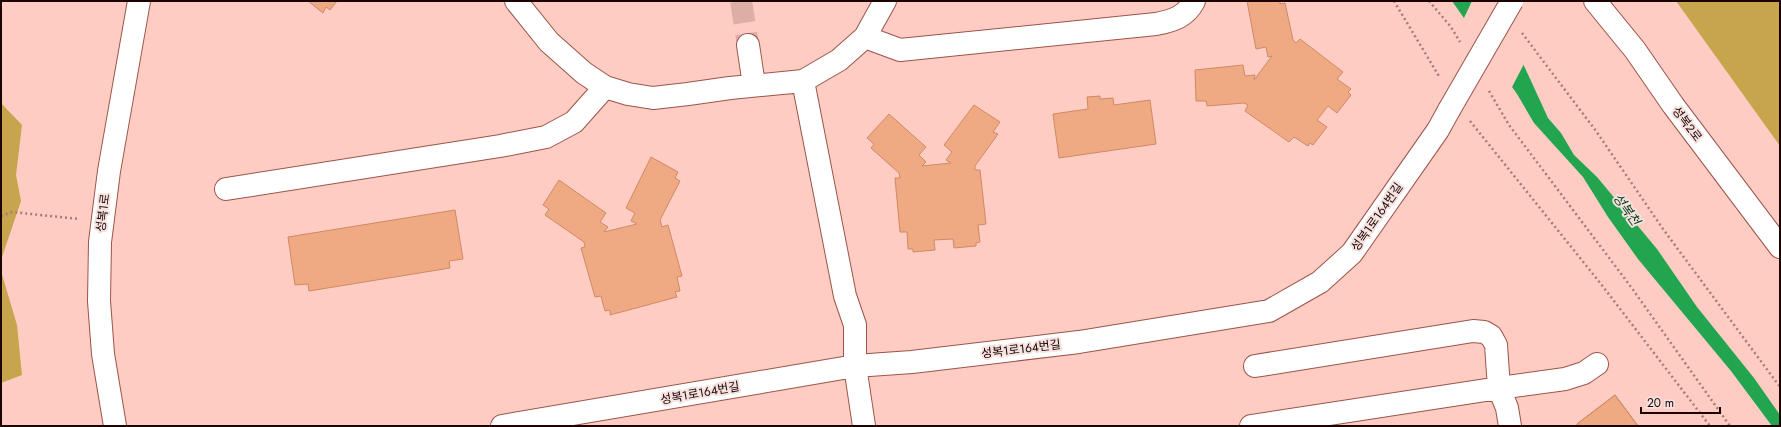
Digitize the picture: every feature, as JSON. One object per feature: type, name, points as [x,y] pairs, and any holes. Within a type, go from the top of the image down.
[{"type":"street","name":"성복1로","points":[[115,426],[103,354],[99,300],[101,222],[139,1]]},
{"type":"street","points":[[516,1],[549,42],[575,66],[606,87],[628,94],[654,98],[754,85],[803,81],[839,60],[865,37],[885,1]]},
{"type":"street","points":[[865,37],[900,50],[1141,25],[1173,21],[1191,7],[1194,1]]},
{"type":"street","name":"성복1로164번길","points":[[502,426],[855,366],[912,362],[1079,342],[1269,311],[1320,282],[1352,253],[1438,130],[1512,1]]},
{"type":"street","name":"성복2로","points":[[1595,1],[1635,50],[1673,105],[1780,247]]},
{"type":"street","points":[[748,45],[754,85]]},
{"type":"street","points":[[803,81],[845,296],[855,325],[855,366],[864,426]]},
{"type":"street","points":[[226,189],[492,147],[546,137],[574,122],[606,87]]},
{"type":"street","points":[[1255,366],[1473,331],[1484,332],[1491,336],[1496,346],[1500,388],[1507,408],[1510,426]]},
{"type":"street","points":[[1251,426],[1564,379],[1584,373],[1597,364]]},
{"type":"path","points":[[1394,1],[1451,106],[1601,284],[1710,426]]},
{"type":"path","points":[[1429,1],[1451,27],[1462,47]]},
{"type":"path","points":[[1520,30],[1596,131],[1663,229],[1780,387]]},
{"type":"path","points":[[1486,86],[1509,125],[1631,287],[1730,426]]},
{"type":"path","points":[[1,216],[12,212],[101,222]]},
{"type":"shaded area","points":[[1452,1],[1472,1],[1519,55],[1548,118],[1561,133],[1574,155],[1597,177],[1657,249],[1697,307],[1754,378],[1780,415],[1780,426],[1772,426],[1731,371],[1638,259],[1608,217],[1583,177],[1534,123],[1517,94]]},
{"type":"shaded area","points":[[1676,1],[1780,1],[1780,146]]},
{"type":"shaded area","points":[[1,103],[22,125],[16,175],[21,201],[1,260]]},
{"type":"shaded area","points":[[1,271],[17,325],[22,375],[1,383]]},
{"type":"pier","points":[[1472,1],[1475,1],[1521,53],[1525,62],[1511,89],[1463,20]]},
{"type":"building","points":[[308,1],[337,1],[330,10],[326,7],[323,13]]},
{"type":"building","points":[[1247,1],[1280,1],[1280,4],[1285,3],[1293,40],[1296,43],[1300,39],[1343,72],[1337,79],[1351,89],[1348,92],[1351,95],[1337,113],[1328,106],[1317,120],[1327,127],[1313,145],[1310,143],[1308,146],[1294,137],[1289,142],[1245,111],[1248,105],[1244,103],[1207,106],[1206,101],[1196,101],[1195,70],[1243,65],[1245,76],[1255,75],[1254,80],[1272,56],[1268,57],[1266,47],[1256,49]]},
{"type":"building","points":[[1100,96],[1100,99],[1113,98],[1114,105],[1150,100],[1156,144],[1059,158],[1053,114],[1088,109],[1087,97]]},
{"type":"building","points":[[974,105],[1000,122],[993,132],[998,134],[975,166],[975,170],[980,170],[986,224],[978,225],[980,242],[976,243],[976,246],[954,248],[953,239],[934,240],[935,250],[913,252],[913,249],[908,249],[907,232],[900,232],[895,178],[900,178],[899,173],[871,148],[874,144],[867,138],[889,114],[926,147],[919,155],[926,162],[922,166],[951,163],[946,160],[952,152],[944,145]]},
{"type":"building","points":[[651,157],[678,172],[675,178],[680,181],[660,220],[662,227],[668,225],[682,276],[677,277],[680,291],[675,292],[677,297],[610,315],[610,310],[605,311],[601,296],[595,297],[581,248],[585,247],[584,242],[545,215],[549,209],[543,205],[559,180],[606,213],[600,222],[608,227],[604,232],[637,224],[631,221],[635,213],[626,208]]},
{"type":"building","points":[[455,210],[463,259],[449,261],[450,268],[309,291],[308,284],[295,285],[288,237]]},
{"type":"building","points":[[1615,395],[1638,426],[1578,426],[1577,424]]},
{"type":"building","points":[[1615,395],[1638,426],[1578,426],[1577,424]]},
{"type":"tunnel","points":[[741,1],[748,45]]},
{"type":"water label","name":"성복천","points":[[1627,209]]}]
